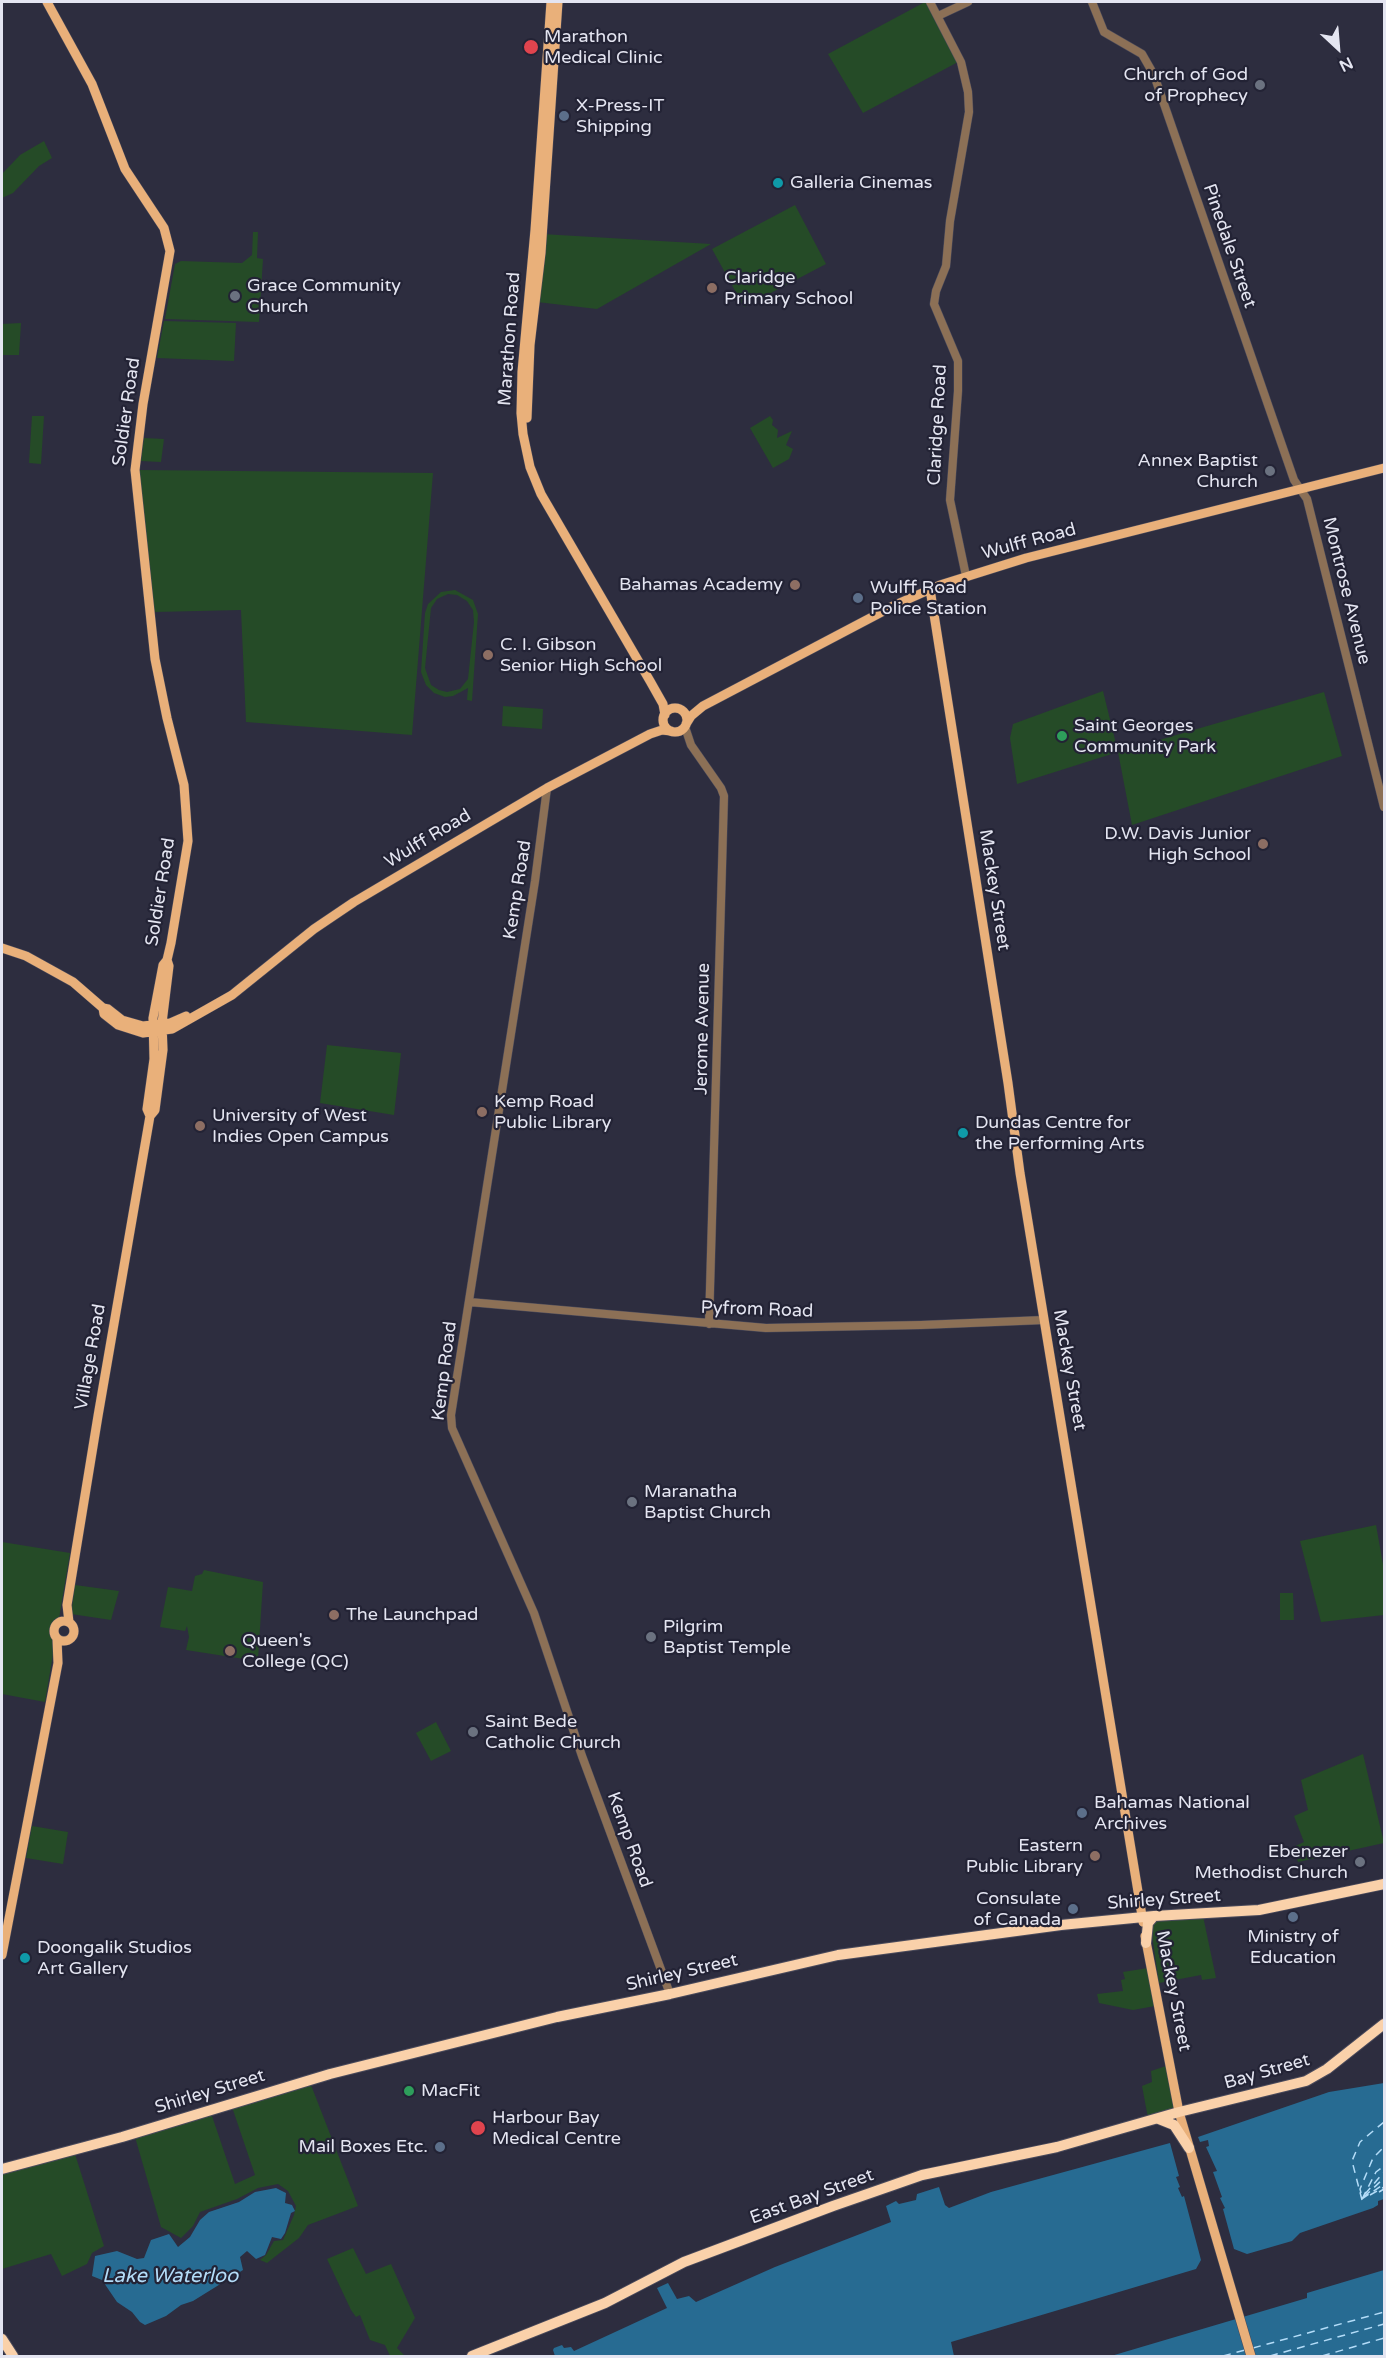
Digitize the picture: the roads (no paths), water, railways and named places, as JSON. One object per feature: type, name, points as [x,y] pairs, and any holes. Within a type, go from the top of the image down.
[{"type":"highway","name":"Shirley Street","points":[[2,2169],[122,2137],[330,2074],[557,2017],[670,1994],[838,1955],[1016,1930],[1148,1917],[1276,1908],[1384,1884]]},
{"type":"highway","points":[[1146,1943],[1148,1917]]},
{"type":"highway","name":"Bay Street","points":[[1179,2112],[1306,2081],[1328,2069],[1384,2024]]},
{"type":"highway","name":"East Bay Street","points":[[472,2356],[605,2303],[684,2262],[855,2198],[939,2170],[1050,2149],[1179,2112]]},
{"type":"highway","points":[[1159,2119],[1174,2125],[1190,2151]]},
{"type":"highway","points":[[2,2339],[13,2356]]},
{"type":"main road","name":"Soldier Road","points":[[47,2],[92,84],[126,169],[161,223],[170,248],[168,274],[150,361],[135,470],[158,678],[184,785],[187,813],[187,848],[167,960],[169,966],[158,1029]]},
{"type":"main road","name":"Marathon Road","points":[[551,2],[535,230],[522,372],[523,434],[530,467],[541,494],[663,704],[665,727],[680,728],[686,716],[667,703],[553,509],[536,470],[528,438],[528,377],[541,253],[558,2]]},
{"type":"main road","name":"Wulff Road","points":[[158,1029],[193,1019],[232,995],[314,929],[354,902],[547,788],[650,734],[680,728],[704,706],[895,604],[966,576],[1026,558],[1384,468]]},
{"type":"main road","name":"Mackey Street","points":[[930,589],[1044,1320],[1148,1917]]},
{"type":"main road","name":"Wulff Road","points":[[676,709],[690,710],[704,706]]},
{"type":"main road","points":[[664,715],[676,709]]},
{"type":"main road","name":"Wulff Road","points":[[650,734],[664,715]]},
{"type":"main road","points":[[2,948],[26,956],[73,982],[103,1008],[104,1014],[118,1025],[138,1032],[158,1029]]},
{"type":"main road","name":"Village Road","points":[[2,1955],[58,1659],[57,1639],[53,1630],[64,1622],[150,1116],[155,1110],[163,1050],[158,1029]]},
{"type":"main road","name":"Village Road","points":[[58,1659],[74,1632],[73,1627],[64,1622]]},
{"type":"main road","points":[[57,1639],[68,1641]]},
{"type":"main road","name":"Mackey Street","points":[[1146,1943],[1179,2112],[1251,2356]]},
{"type":"street","name":"Claridge Road","points":[[930,2],[961,64],[967,83],[969,102],[966,138],[950,221],[946,266],[936,291],[934,304],[958,361],[950,500],[966,576]]},
{"type":"street","points":[[938,16],[968,2]]},
{"type":"street","name":"Pinedale Street","points":[[1092,2],[1104,32],[1142,54],[1154,75],[1294,480],[1302,489]]},
{"type":"street","name":"Montrose Avenue","points":[[1302,489],[1307,499],[1325,567],[1384,807]]},
{"type":"street","name":"Jerome Avenue","points":[[680,728],[721,788],[724,796],[709,1324]]},
{"type":"street","name":"Kemp Road","points":[[547,788],[535,881],[451,1415],[454,1436],[534,1613],[582,1756],[670,1994]]},
{"type":"street","name":"Pyfrom Road","points":[[469,1302],[709,1324],[798,1329],[1044,1320]]},
{"type":"water","points":[[1384,2083],[1384,2199],[1378,2201],[1378,2205],[1373,2208],[1300,2233],[1292,2241],[1247,2254],[1234,2249],[1223,2209],[1225,2208],[1220,2198],[1222,2197],[1213,2172],[1217,2171],[1206,2147],[1209,2146],[1208,2140],[1200,2142],[1198,2137],[1329,2092]]},
{"type":"water","points":[[1170,2143],[1179,2176],[1176,2177],[1180,2187],[1178,2188],[1182,2197],[1184,2196],[1201,2260],[1196,2269],[951,2342],[954,2356],[555,2356],[554,2348],[562,2345],[564,2348],[571,2347],[574,2351],[667,2308],[657,2288],[668,2283],[677,2299],[689,2296],[696,2302],[775,2267],[891,2222],[886,2206],[896,2201],[899,2204],[916,2200],[917,2194],[939,2187],[945,2205],[949,2208],[991,2192]]},
{"type":"water","name":"Lake Waterloo","points":[[276,2188],[286,2193],[285,2203],[292,2205],[295,2211],[291,2213],[281,2239],[272,2237],[265,2255],[256,2259],[247,2251],[240,2257],[243,2270],[166,2316],[145,2325],[117,2302],[102,2280],[92,2276],[95,2256],[117,2251],[137,2259],[144,2258],[151,2240],[169,2234],[178,2247],[190,2237],[200,2220],[209,2212],[239,2202],[255,2192]]},
{"type":"water","points":[[1384,2270],[1384,2356],[1111,2356],[1307,2298],[1307,2293]]},
{"type":"place","name":"Marathon Medical Clinic","points":[[531,47]]},
{"type":"place","name":"Church of God of Prophecy","points":[[1260,85]]},
{"type":"place","name":"X-Press-IT Shipping","points":[[564,116]]},
{"type":"place","name":"Galleria Cinemas","points":[[778,183]]},
{"type":"place","name":"Claridge Primary School","points":[[712,288]]},
{"type":"place","name":"Grace Community Church","points":[[235,296]]},
{"type":"place","name":"Annex Baptist Church","points":[[1270,471]]},
{"type":"place","name":"Bahamas Academy","points":[[795,585]]},
{"type":"place","name":"Wulff Road Police Station","points":[[858,598]]},
{"type":"place","name":"C. I. Gibson Senior High School","points":[[488,655]]},
{"type":"place","name":"Saint Georges Community Park","points":[[1062,736]]},
{"type":"place","name":"D.W. Davis Junior High School","points":[[1263,844]]},
{"type":"place","name":"Kemp Road Public Library","points":[[482,1112]]},
{"type":"place","name":"University of West Indies Open Campus","points":[[200,1126]]},
{"type":"place","name":"Dundas Centre for the Performing Arts","points":[[963,1133]]},
{"type":"place","name":"Maranatha Baptist Church","points":[[632,1502]]},
{"type":"place","name":"The Launchpad","points":[[334,1615]]},
{"type":"place","name":"Pilgrim Baptist Temple","points":[[651,1637]]},
{"type":"place","name":"Queen's College (QC)","points":[[230,1651]]},
{"type":"place","name":"Saint Bede Catholic Church","points":[[473,1732]]},
{"type":"place","name":"Bahamas National Archives","points":[[1082,1813]]},
{"type":"place","name":"Eastern Public Library","points":[[1095,1856]]},
{"type":"place","name":"Ebenezer Methodist Church","points":[[1360,1862]]},
{"type":"place","name":"Consulate of Canada","points":[[1073,1909]]},
{"type":"place","name":"Ministry of Education","points":[[1293,1917]]},
{"type":"place","name":"Doongalik Studios Art Gallery","points":[[25,1958]]},
{"type":"place","name":"MacFit","points":[[409,2091]]},
{"type":"place","name":"Harbour Bay Medical Centre","points":[[478,2128]]},
{"type":"place","name":"Mail Boxes Etc.","points":[[440,2147]]}]
